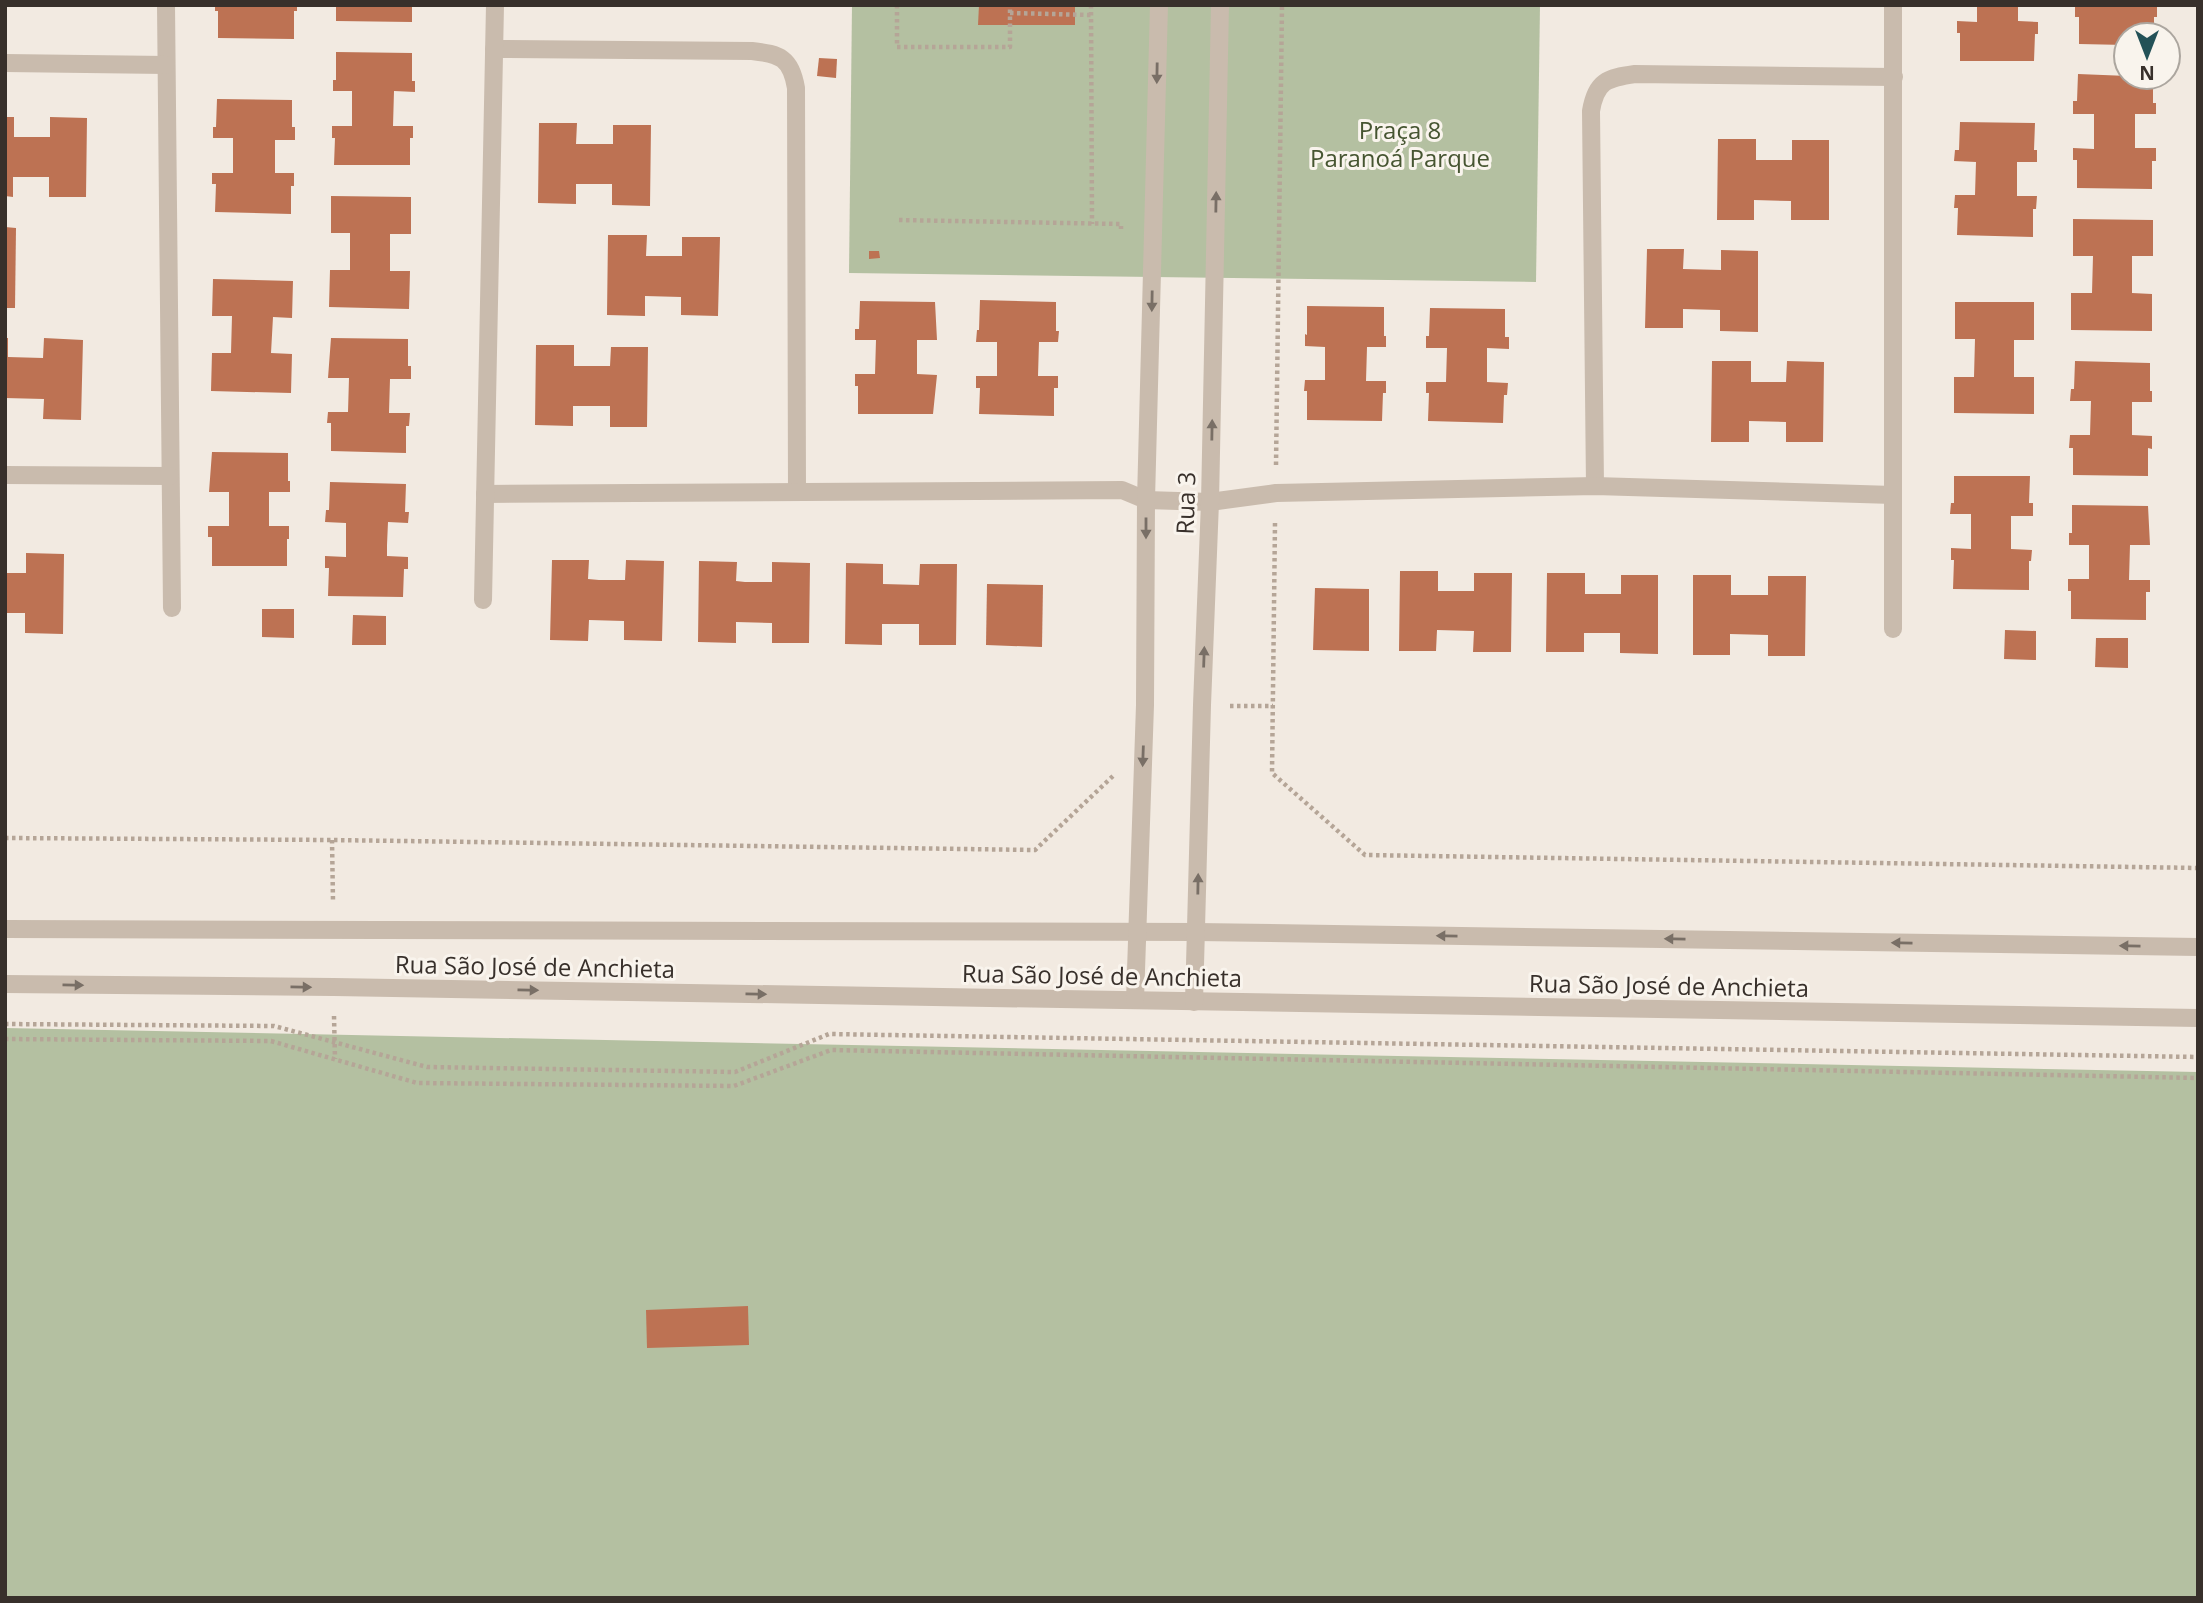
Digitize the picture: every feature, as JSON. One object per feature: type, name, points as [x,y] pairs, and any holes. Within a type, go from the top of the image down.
[{"type":"street","points":[[166,5],[172,608]]},
{"type":"street","points":[[483,600],[495,5]]},
{"type":"street","name":"Rua 3","points":[[1135,1000],[1145,705],[1146,500],[1159,5]]},
{"type":"street","name":"Rua 3","points":[[1194,1002],[1210,502],[1220,5]]},
{"type":"street","points":[[1892,629],[1893,5]]},
{"type":"street","points":[[494,48],[752,51],[771,53],[786,60],[793,72],[796,88],[797,491]]},
{"type":"street","points":[[5,63],[166,65]]},
{"type":"street","points":[[1595,486],[1593,95],[1602,83],[1616,76],[1636,74],[1894,77]]},
{"type":"street","points":[[5,475],[170,476]]},
{"type":"street","points":[[485,494],[1122,491],[1146,500],[1210,502],[1276,493],[1595,486],[1893,495]]},
{"type":"street","name":"Rua São José de Anchieta","points":[[5,929],[1197,932],[2198,947]]},
{"type":"street","name":"Rua São José de Anchieta","points":[[5,985],[334,987],[2198,1018]]},
{"type":"path","points":[[897,5],[897,47],[1010,47],[1010,5]]},
{"type":"path","points":[[1091,5],[1093,224]]},
{"type":"path","points":[[1282,5],[1272,773],[1365,855],[2198,868]]},
{"type":"path","points":[[1010,13],[1091,15]]},
{"type":"path","points":[[1202,705],[1273,706]]},
{"type":"path","points":[[5,838],[1035,850]]},
{"type":"path","points":[[332,840],[334,930]]},
{"type":"path","points":[[334,987],[335,1059]]},
{"type":"path","points":[[5,1024],[274,1026],[427,1067],[735,1072],[829,1034],[2198,1057]]},
{"type":"path","points":[[5,1039],[271,1041],[417,1083],[734,1086],[831,1050],[2198,1078]]},
{"type":"green space","name":"Praça 8 Paranoá Parque","points":[[852,5],[1540,5],[1536,282],[849,273]]},
{"type":"green space","points":[[5,1028],[2198,1072],[2198,1598],[5,1598]]},
{"type":"building","points":[[215,5],[297,5],[297,11],[294,11],[294,39],[218,38],[218,11],[215,11]]},
{"type":"building","points":[[336,5],[412,5],[412,22],[336,21]]},
{"type":"building","points":[[979,5],[1075,5],[1075,25],[978,25]]},
{"type":"building","points":[[1977,5],[2018,5],[2018,21],[2038,22],[2034,61],[1960,61],[1957,21],[1977,22]]},
{"type":"building","points":[[2075,5],[2157,6],[2157,17],[2154,17],[2154,21],[2112,21],[2112,45],[2079,44],[2079,17],[2075,17]]},
{"type":"building","points":[[336,52],[412,53],[412,81],[415,81],[415,92],[394,91],[393,126],[413,126],[410,165],[334,165],[335,138],[332,138],[332,126],[352,126],[352,91],[333,91],[333,80],[336,80]]},
{"type":"building","points":[[819,58],[837,59],[836,78],[817,76]]},
{"type":"building","points":[[2078,74],[2112,75],[2112,91],[2153,91],[2156,114],[2135,114],[2135,148],[2156,148],[2156,161],[2152,161],[2152,189],[2077,188],[2077,160],[2073,160],[2073,148],[2094,149],[2094,114],[2073,114],[2073,101],[2077,101]]},
{"type":"building","points":[[217,99],[292,100],[295,140],[275,140],[275,173],[294,173],[291,214],[215,212],[216,184],[212,184],[212,173],[233,173],[233,138],[213,138]]},
{"type":"building","points":[[5,117],[14,117],[14,137],[50,137],[50,117],[87,118],[86,197],[49,197],[49,177],[13,177],[13,197],[5,196]]},
{"type":"building","points":[[1960,122],[2035,123],[2034,150],[2037,150],[2037,162],[2017,162],[2017,196],[2037,196],[2036,209],[2033,209],[2033,237],[1957,235],[1958,208],[1954,208],[1955,195],[1975,195],[1976,162],[1954,161],[1955,150],[1959,150]]},
{"type":"building","points":[[539,123],[577,123],[576,144],[613,144],[613,125],[651,125],[650,206],[612,205],[612,184],[576,184],[576,204],[538,203]]},
{"type":"building","points":[[1718,139],[1756,139],[1756,160],[1792,160],[1792,140],[1829,140],[1829,220],[1791,220],[1791,201],[1754,200],[1754,220],[1717,220]]},
{"type":"building","points":[[331,196],[411,197],[411,234],[390,234],[390,271],[410,271],[409,309],[329,307],[330,270],[350,270],[350,233],[331,233]]},
{"type":"building","points":[[2073,219],[2153,220],[2153,256],[2132,256],[2132,293],[2152,294],[2152,331],[2071,330],[2071,293],[2092,293],[2093,256],[2073,256]]},
{"type":"building","points":[[5,227],[16,228],[15,308],[5,308]]},
{"type":"building","points":[[608,235],[647,235],[646,256],[682,256],[682,237],[720,237],[718,316],[681,315],[681,297],[645,296],[645,316],[607,315]]},
{"type":"building","points":[[1647,249],[1684,249],[1683,269],[1721,270],[1721,250],[1758,251],[1758,332],[1720,331],[1720,310],[1683,309],[1683,328],[1645,328]]},
{"type":"building","points":[[869,251],[879,251],[880,258],[869,259]]},
{"type":"building","points":[[213,279],[293,281],[292,318],[273,317],[271,353],[292,354],[291,393],[211,391],[212,353],[231,353],[232,316],[212,316]]},
{"type":"building","points":[[980,300],[1056,302],[1058,342],[1039,342],[1038,376],[1058,376],[1058,388],[1054,388],[1054,416],[979,414],[980,388],[976,388],[976,376],[997,376],[997,342],[976,342]]},
{"type":"building","points":[[860,301],[935,302],[937,340],[917,340],[917,374],[937,375],[933,414],[858,414],[855,374],[875,374],[876,340],[855,340],[855,329],[859,329]]},
{"type":"building","points":[[1955,302],[2034,302],[2034,340],[2014,340],[2014,377],[2034,377],[2034,414],[1954,413],[1954,377],[1974,377],[1975,339],[1955,339]]},
{"type":"building","points":[[1307,306],[1384,307],[1386,347],[1367,347],[1366,381],[1386,381],[1382,421],[1307,420],[1305,380],[1325,380],[1325,347],[1305,346]]},
{"type":"building","points":[[1430,308],[1505,309],[1505,337],[1509,337],[1509,349],[1487,348],[1487,382],[1508,383],[1507,395],[1504,395],[1503,423],[1428,421],[1429,393],[1426,393],[1426,382],[1446,382],[1447,348],[1426,348]]},
{"type":"building","points":[[5,338],[8,338],[8,357],[43,358],[44,338],[83,340],[81,420],[43,419],[44,399],[5,398]]},
{"type":"building","points":[[331,338],[408,339],[411,379],[390,379],[389,413],[410,413],[409,426],[406,426],[406,453],[331,451],[331,423],[327,423],[328,412],[348,412],[349,378],[328,378]]},
{"type":"building","points":[[536,345],[574,345],[574,366],[610,366],[611,347],[648,347],[647,427],[610,427],[610,406],[573,406],[573,426],[535,425]]},
{"type":"building","points":[[1712,361],[1751,361],[1751,382],[1786,382],[1787,361],[1824,362],[1823,442],[1786,442],[1786,422],[1749,421],[1749,442],[1711,442]]},
{"type":"building","points":[[2075,361],[2150,363],[2152,402],[2132,402],[2132,435],[2152,436],[2152,449],[2148,448],[2148,476],[2073,475],[2070,435],[2090,435],[2091,401],[2070,401],[2071,389],[2074,389]]},
{"type":"building","points":[[212,452],[288,453],[290,492],[269,492],[269,526],[289,526],[287,566],[212,566],[212,537],[208,537],[208,526],[229,526],[229,492],[209,492]]},
{"type":"building","points":[[1954,476],[2030,476],[2029,503],[2033,503],[2033,516],[2011,516],[2011,549],[2032,550],[2029,561],[2029,590],[1953,589],[1954,560],[1951,560],[1951,548],[1971,549],[1971,514],[1950,514],[1951,503],[1954,503]]},
{"type":"building","points":[[330,482],[406,484],[405,512],[409,512],[408,523],[388,522],[387,545],[387,556],[408,557],[408,569],[404,569],[403,597],[328,596],[329,568],[325,568],[325,556],[346,557],[346,523],[325,522],[326,510],[329,510]]},
{"type":"building","points":[[2072,505],[2148,506],[2150,545],[2130,545],[2129,580],[2150,580],[2150,592],[2146,592],[2146,620],[2071,619],[2068,579],[2089,579],[2089,545],[2069,545]]},
{"type":"building","points":[[26,553],[64,554],[63,634],[25,633],[25,613],[5,613],[5,573],[26,573]]},
{"type":"building","points":[[552,560],[589,560],[588,579],[599,580],[625,580],[626,560],[664,561],[662,641],[624,640],[624,621],[589,620],[588,641],[550,640]]},
{"type":"building","points":[[699,561],[737,562],[736,581],[745,582],[772,582],[772,562],[810,563],[809,643],[772,643],[772,623],[736,622],[736,643],[698,642]]},
{"type":"building","points":[[846,563],[883,564],[883,584],[919,585],[920,564],[957,564],[956,645],[919,645],[919,624],[882,624],[882,645],[845,644]]},
{"type":"building","points":[[1400,571],[1438,571],[1438,591],[1474,591],[1474,573],[1512,573],[1511,652],[1473,652],[1474,631],[1437,630],[1436,651],[1399,651]]},
{"type":"building","points":[[1547,573],[1585,573],[1585,594],[1621,594],[1621,575],[1658,575],[1658,654],[1620,653],[1620,633],[1584,633],[1584,652],[1546,652]]},
{"type":"building","points":[[1693,575],[1731,575],[1731,595],[1768,595],[1768,576],[1806,576],[1805,656],[1768,656],[1768,635],[1730,634],[1730,655],[1693,655]]},
{"type":"building","points":[[987,584],[1043,585],[1042,647],[986,645]]},
{"type":"building","points":[[1315,588],[1369,589],[1369,651],[1313,650]]},
{"type":"building","points":[[262,609],[294,609],[294,638],[262,637]]},
{"type":"building","points":[[353,615],[386,616],[386,645],[352,645]]},
{"type":"building","points":[[2005,630],[2036,631],[2036,660],[2004,659]]},
{"type":"building","points":[[2096,638],[2128,638],[2128,668],[2095,667]]},
{"type":"building","points":[[748,1306],[749,1345],[647,1348],[646,1310]]}]
